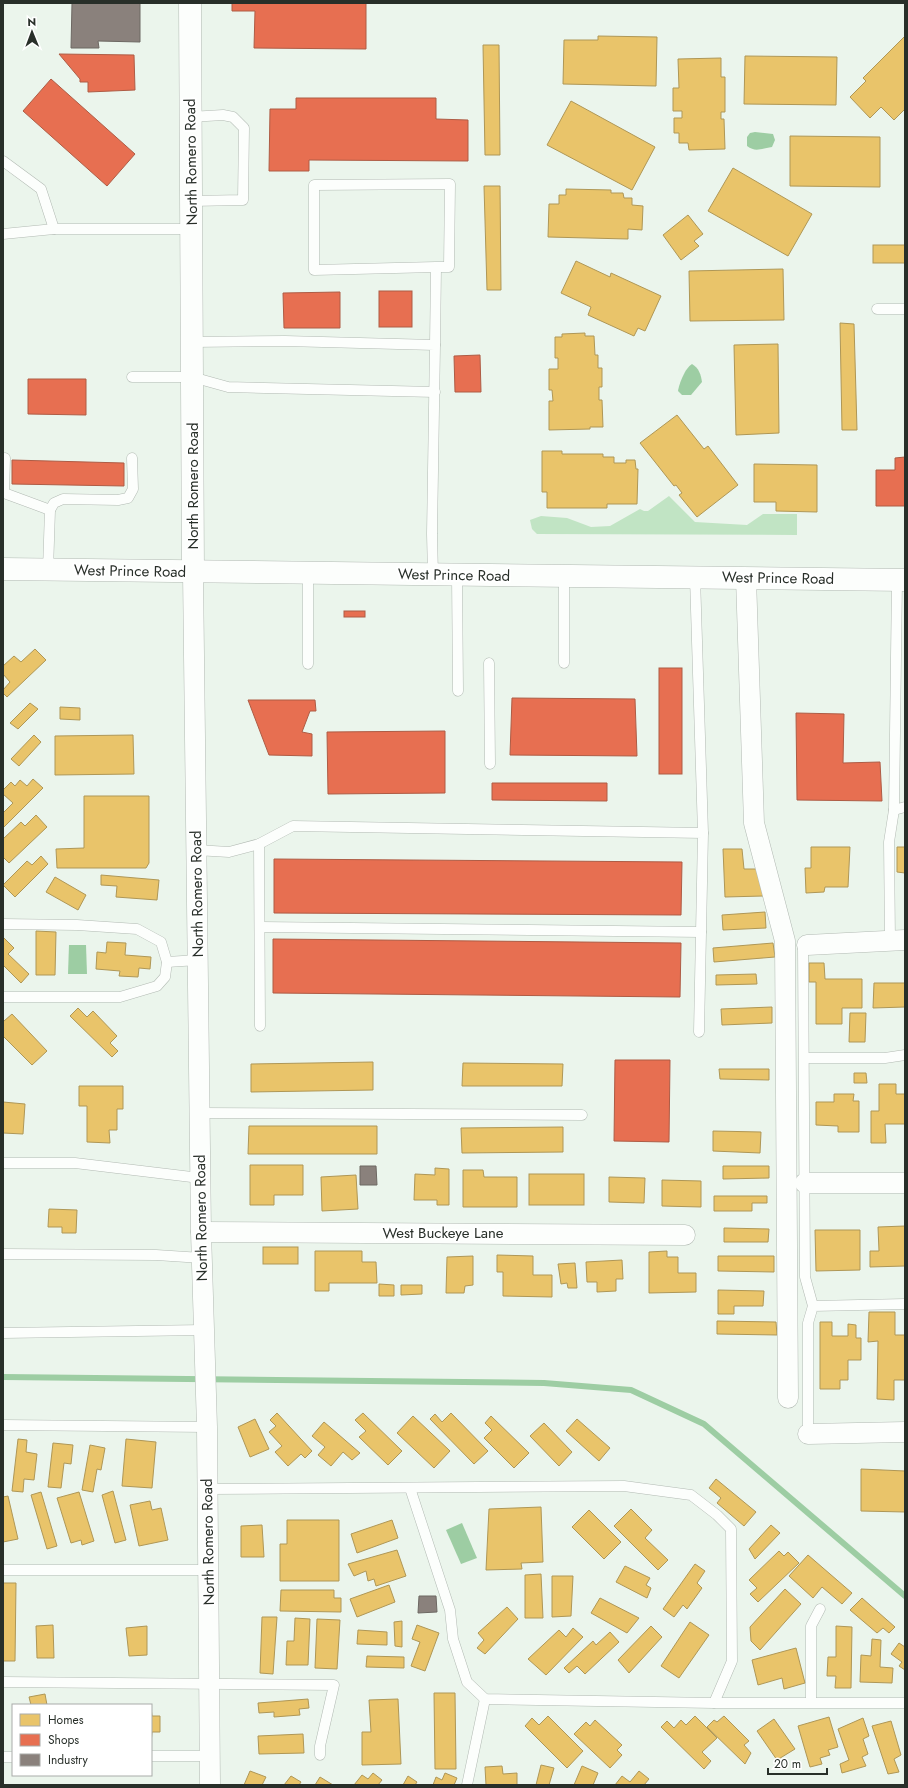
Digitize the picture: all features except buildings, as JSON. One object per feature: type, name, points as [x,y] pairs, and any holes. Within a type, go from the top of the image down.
[{"type":"main road","name":"North Romero Road","points":[[190,3],[193,573]]},
{"type":"main road","name":"West Prince Road","points":[[3,569],[193,573],[901,580]]},
{"type":"street","name":"North Romero Road","points":[[193,573],[200,1178],[208,1489],[210,1785]]},
{"type":"street","points":[[746,578],[754,823],[786,941],[788,1398]]},
{"type":"street","points":[[806,945],[898,940]]},
{"type":"street","points":[[805,1184],[905,1183]]},
{"type":"street","name":"West Buckeye Lane","points":[[201,1232],[685,1235]]},
{"type":"street","points":[[808,1434],[905,1432]]},
{"type":"lane","points":[[190,117],[223,115],[233,117],[244,128],[243,200],[191,201]]},
{"type":"lane","points":[[3,161],[41,189],[54,229]]},
{"type":"lane","points":[[450,184],[449,267],[436,267],[314,270],[314,185],[450,184]]},
{"type":"lane","points":[[3,234],[54,229],[192,229]]},
{"type":"lane","points":[[433,575],[432,534],[436,267]]},
{"type":"lane","points":[[877,309],[905,309]]},
{"type":"lane","points":[[192,342],[285,341],[435,345]]},
{"type":"lane","points":[[132,377],[192,377],[228,387],[435,392]]},
{"type":"lane","points":[[5,458],[4,493],[50,510]]},
{"type":"lane","points":[[48,570],[50,510],[54,503],[63,499],[118,500],[128,498],[132,489],[132,458]]},
{"type":"lane","points":[[308,574],[308,664]]},
{"type":"lane","points":[[457,575],[458,691]]},
{"type":"lane","points":[[564,576],[564,663]]},
{"type":"lane","points":[[695,577],[703,833],[699,1032]]},
{"type":"lane","points":[[898,940],[889,842],[894,810],[901,580]]},
{"type":"lane","points":[[489,663],[490,764]]},
{"type":"lane","points":[[894,810],[905,807]]},
{"type":"lane","points":[[196,850],[229,852],[259,844],[293,826],[703,833]]},
{"type":"lane","points":[[259,844],[261,927],[260,1026]]},
{"type":"lane","points":[[3,924],[77,925],[137,928],[161,942],[166,962],[165,977],[157,986],[120,997],[3,997]]},
{"type":"lane","points":[[261,927],[701,932]]},
{"type":"lane","points":[[806,945],[803,946],[805,1058],[805,1277],[813,1306],[808,1324],[808,1434]]},
{"type":"lane","points":[[166,962],[198,960]]},
{"type":"lane","points":[[805,1058],[885,1058],[905,1055]]},
{"type":"lane","points":[[199,1113],[582,1115]]},
{"type":"lane","points":[[3,1163],[75,1163],[200,1178]]},
{"type":"lane","points":[[3,1254],[156,1255],[202,1258]]},
{"type":"lane","points":[[813,1306],[905,1304]]},
{"type":"lane","points":[[3,1333],[204,1337]]},
{"type":"lane","points":[[3,1425],[185,1427],[207,1419]]},
{"type":"lane","points":[[208,1489],[624,1486],[691,1495],[717,1514],[730,1529],[732,1661],[714,1703]]},
{"type":"lane","points":[[410,1488],[450,1610],[453,1639],[467,1682],[485,1699],[714,1703],[905,1703]]},
{"type":"lane","points":[[3,1570],[208,1570]]},
{"type":"lane","points":[[811,1702],[811,1626],[820,1609]]},
{"type":"lane","points":[[3,1682],[334,1685],[320,1746],[320,1755]]},
{"type":"lane","points":[[467,1785],[485,1699]]},
{"type":"lane","points":[[152,1756],[210,1756]]},
{"type":"shaded area","points":[[755,132],[773,134],[775,140],[772,147],[756,150],[747,146],[747,137],[750,133]]},
{"type":"shaded area","points":[[692,364],[699,372],[702,382],[691,395],[682,395],[678,391],[680,384],[685,372]]},
{"type":"shaded area","points":[[669,496],[695,522],[747,525],[763,514],[797,514],[797,535],[537,534],[532,529],[530,520],[541,516],[567,518],[591,527],[610,526],[640,509],[648,511]]},
{"type":"shaded area","points":[[69,945],[86,945],[87,974],[68,974]]},
{"type":"shaded area","points":[[462,1523],[477,1558],[461,1564],[446,1530]]},
{"type":"waterway","points":[[3,1377],[544,1383],[631,1390],[704,1424],[905,1596]]}]
